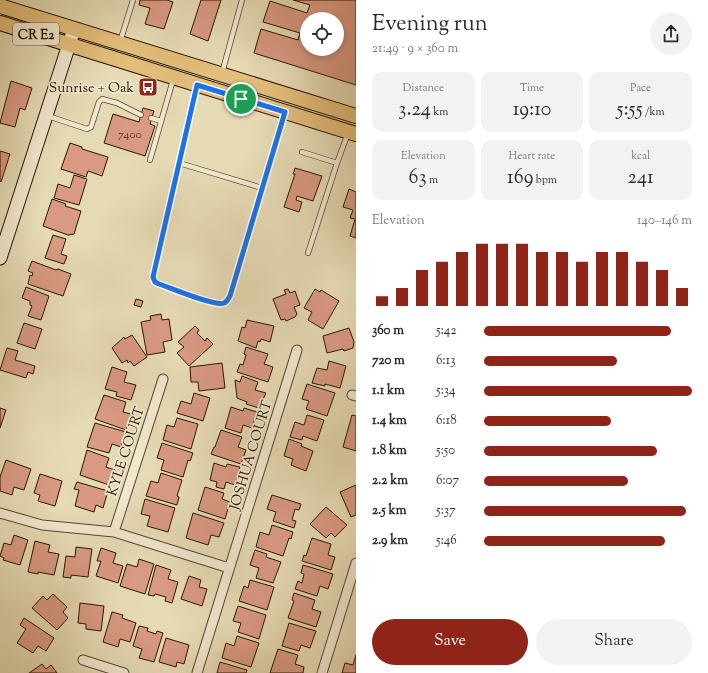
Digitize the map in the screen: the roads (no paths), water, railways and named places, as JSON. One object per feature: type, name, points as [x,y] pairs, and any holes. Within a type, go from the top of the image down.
[{"type":"main road","name":"CR E2","points":[[0,6],[356,116]]},
{"type":"main road","name":"CR E2","points":[[0,23],[352,133]]},
{"type":"main road","points":[[0,258],[74,29]]},
{"type":"street","name":"JOSHUA COURT","points":[[197,673],[297,350]]},
{"type":"street","name":"KYLE COURT","points":[[114,532],[163,379]]},
{"type":"street","points":[[0,513],[42,525],[114,532],[229,568]]},
{"type":"street","points":[[322,673],[356,563]]},
{"type":"street","points":[[83,660],[124,673]]},
{"type":"lane","points":[[120,43],[133,0]]},
{"type":"lane","points":[[222,74],[242,0]]},
{"type":"lane","points":[[150,160],[174,78]]},
{"type":"lane","points":[[197,85],[153,277],[155,282],[159,284],[211,302],[222,304],[226,302],[230,296],[285,112]]},
{"type":"lane","points":[[46,116],[87,129],[91,127],[99,102],[102,99],[117,103],[141,115]]},
{"type":"lane","points":[[151,118],[161,121]]},
{"type":"lane","points":[[308,253],[336,163],[352,133]]},
{"type":"lane","points":[[302,152],[336,163]]},
{"type":"lane","points":[[179,163],[262,188]]},
{"type":"place","name":"Sunrise + Oak","points":[[148,87]]}]
